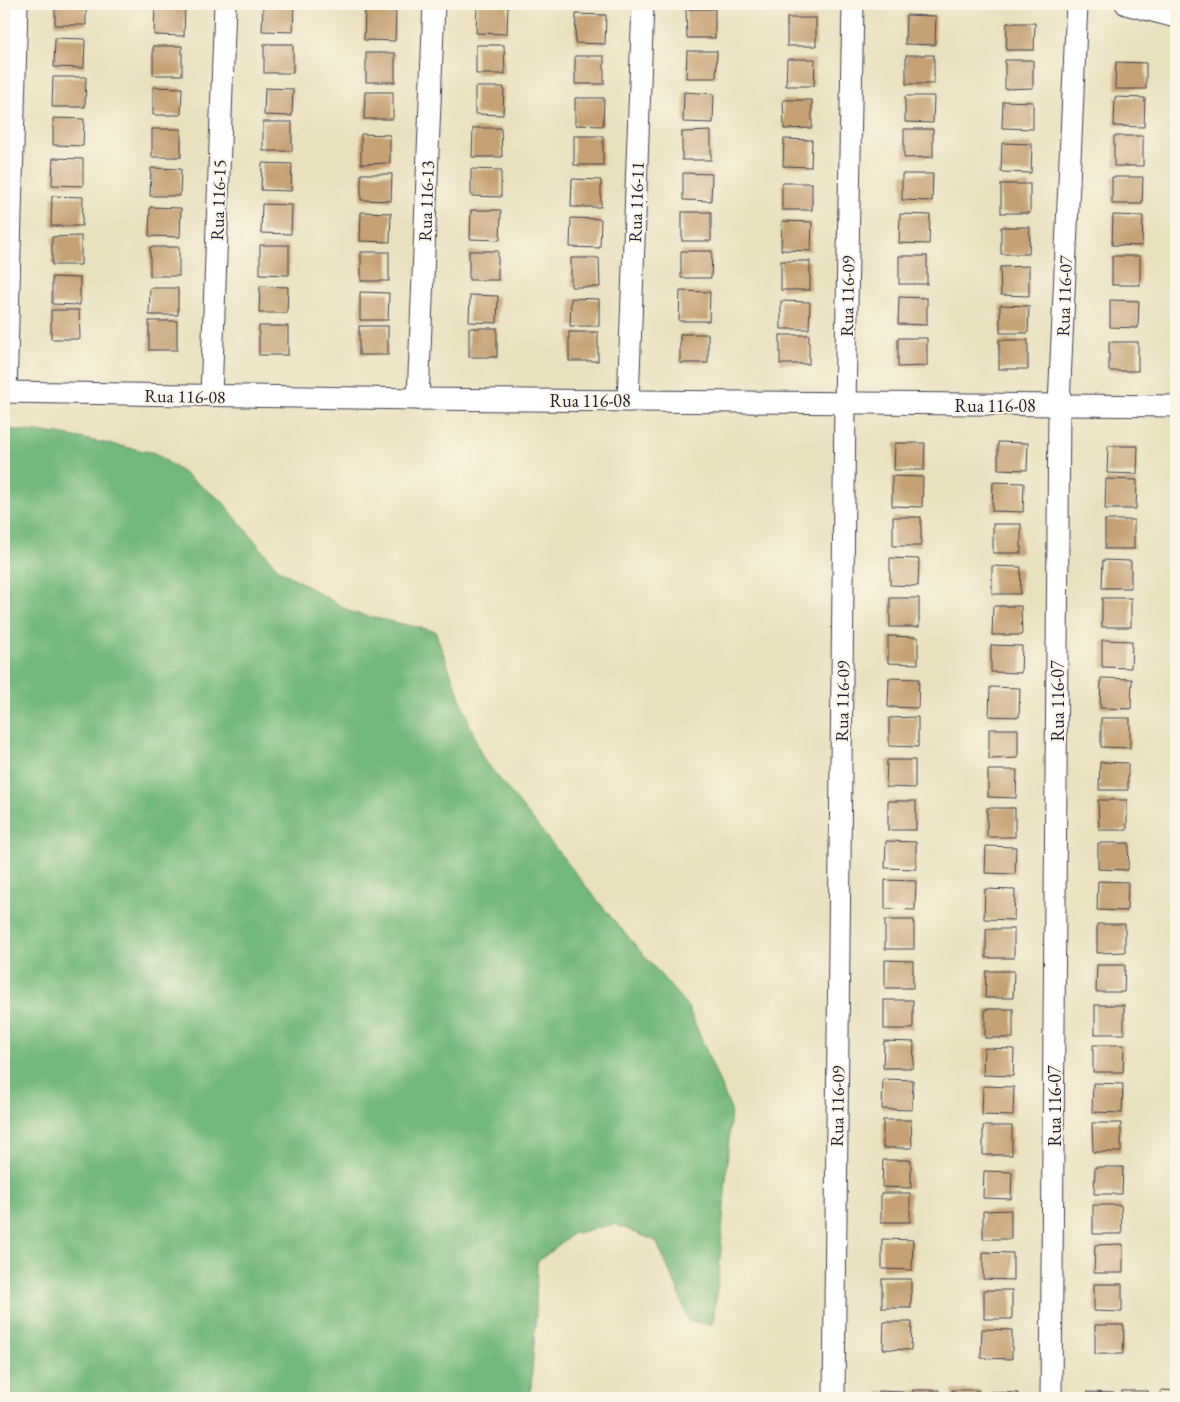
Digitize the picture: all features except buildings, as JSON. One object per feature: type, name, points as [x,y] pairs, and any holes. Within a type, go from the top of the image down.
[{"type":"street","points":[[5,392],[17,4]]},
{"type":"street","name":"Rua 116-15","points":[[211,396],[225,4]]},
{"type":"street","name":"Rua 116-13","points":[[418,399],[434,4]]},
{"type":"street","name":"Rua 116-11","points":[[628,401],[643,4]]},
{"type":"street","name":"Rua 116-09","points":[[834,1398],[845,404],[853,4]]},
{"type":"street","name":"Rua 116-07","points":[[1051,1398],[1059,405],[1077,4]]},
{"type":"street","points":[[1126,4],[1176,17]]},
{"type":"street","name":"Rua 116-08","points":[[5,392],[418,399],[1176,406]]},
{"type":"green space","points":[[4,429],[59,434],[155,453],[222,501],[278,569],[353,613],[435,631],[482,757],[606,911],[688,1007],[731,1110],[720,1261],[713,1324],[689,1322],[677,1288],[656,1241],[614,1224],[572,1234],[537,1262],[536,1313],[531,1387],[528,1398],[4,1398]]}]
